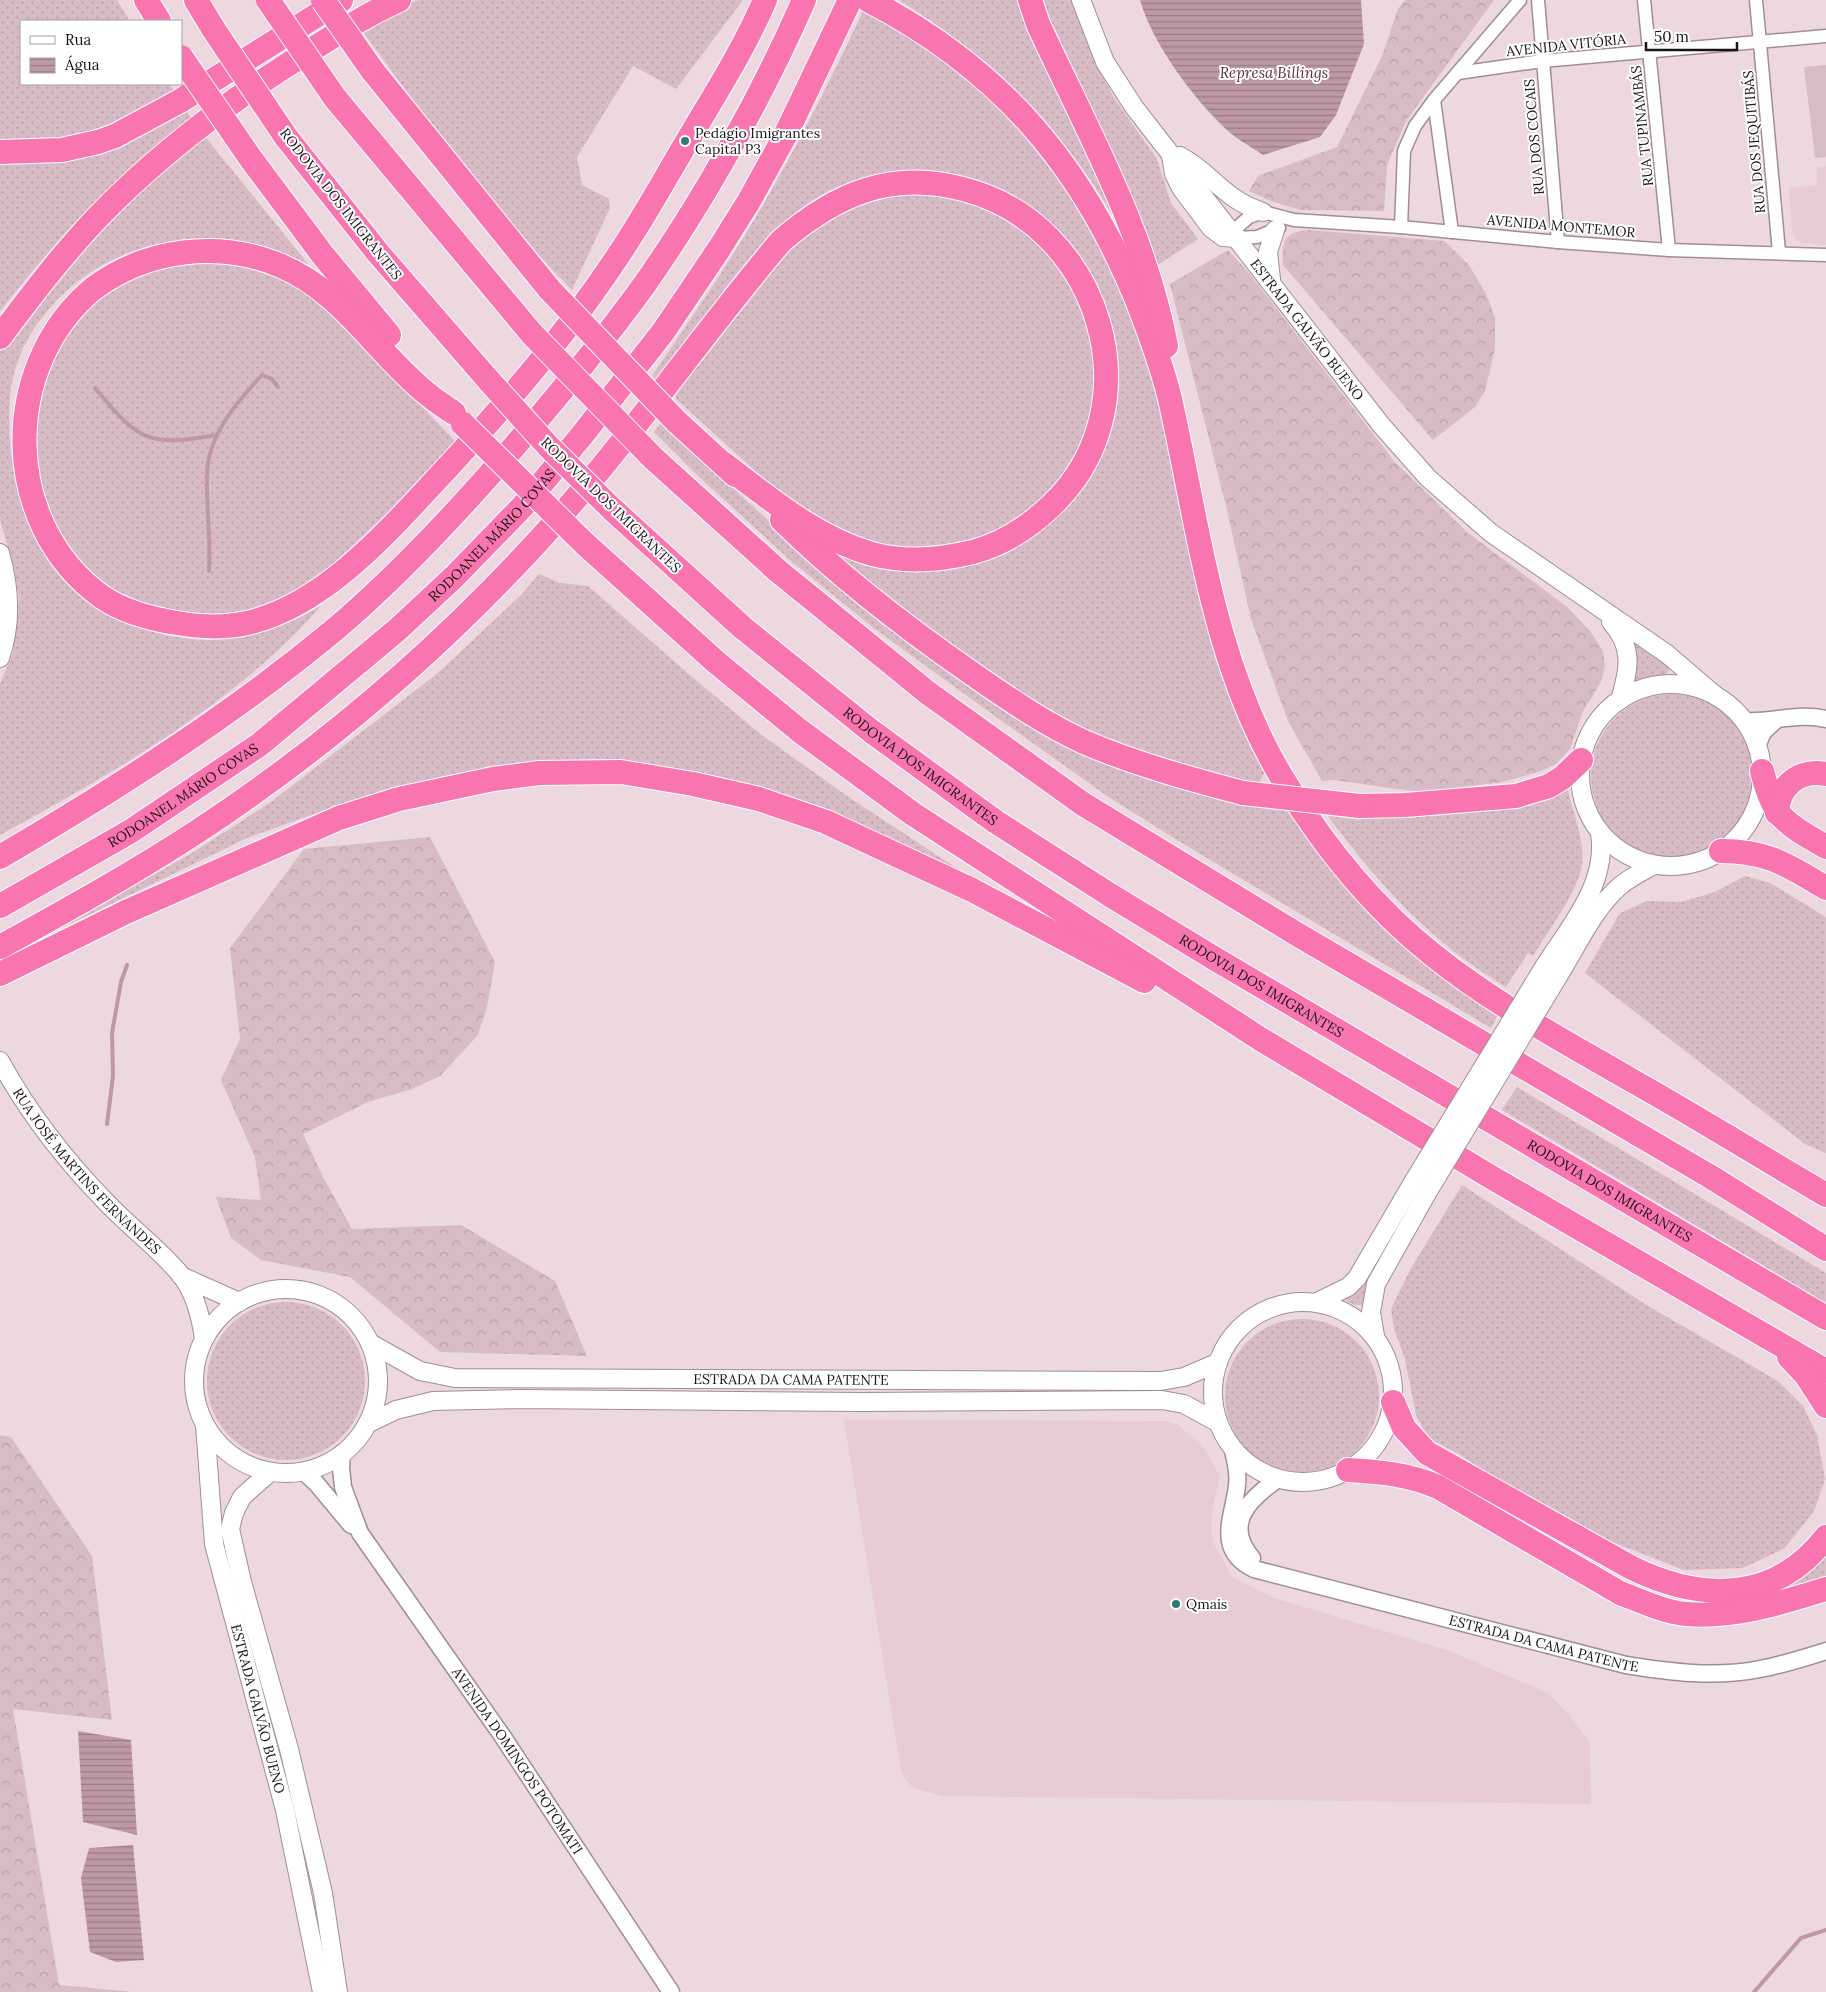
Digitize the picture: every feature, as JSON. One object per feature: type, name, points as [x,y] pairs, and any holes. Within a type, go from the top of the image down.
[{"type":"highway","points":[[146,0],[158,20]]},
{"type":"highway","name":"RODOVIA DOS IMIGRANTES","points":[[196,0],[214,30],[286,136],[378,254],[490,384],[612,509],[751,634],[871,731],[996,822],[1110,895],[1217,960],[1826,1318]]},
{"type":"highway","points":[[268,0],[335,98],[532,334],[653,458],[778,571],[928,693],[1083,804],[1295,933],[1711,1177],[1826,1249]]},
{"type":"highway","points":[[323,0],[372,70],[550,290],[676,421],[724,464],[808,545],[868,596],[928,643],[1022,708],[1085,742],[1188,779],[1243,793],[1300,801],[1360,806],[1405,805],[1516,796],[1550,786],[1562,778],[1581,760]]},
{"type":"highway","points":[[0,152],[62,150],[115,136],[180,101],[341,0]]},
{"type":"highway","points":[[0,337],[95,220],[149,168],[198,128],[280,69],[378,10],[399,0]]},
{"type":"highway","points":[[458,418],[422,390],[348,312],[302,276],[264,259],[241,254],[224,252],[176,253],[126,267],[76,302],[57,322],[36,352],[27,378],[20,408],[17,455],[24,489],[38,525],[53,550],[86,584],[119,607],[161,620],[213,627],[243,624],[268,617],[313,595],[371,546],[413,505],[533,371],[597,286],[634,232],[740,52],[765,0]]},
{"type":"highway","points":[[0,857],[96,800],[249,697],[333,631],[390,579],[451,518],[551,404],[642,287],[712,180],[787,39],[804,0]]},
{"type":"highway","name":"RODOANEL MÁRIO COVAS","points":[[0,906],[131,831],[259,745],[396,630],[454,577],[509,520],[584,434],[663,332],[719,250],[786,134],[850,0]]},
{"type":"highway","points":[[868,0],[924,32],[986,80],[1027,119],[1072,174],[1118,254],[1144,319],[1169,394],[1205,565],[1225,645],[1251,716],[1284,782],[1349,871],[1375,903],[1402,928],[1434,956],[1483,992],[1825,1195]]},
{"type":"highway","points":[[1030,0],[1038,24],[1119,199],[1146,265],[1160,310],[1167,352],[1169,394]]},
{"type":"highway","points":[[182,58],[251,160],[322,254],[458,418],[584,544],[716,662],[800,731],[913,814],[1262,1040],[1496,1180],[1826,1371]]},
{"type":"highway","points":[[0,947],[118,881],[198,831],[261,788],[414,664],[463,619],[531,550],[610,455],[781,241],[796,228],[840,199],[876,187],[911,182],[951,185],[998,200],[1038,227],[1060,247],[1084,285],[1097,314],[1106,363],[1106,392],[1103,416],[1092,449],[1078,474],[1057,500],[1034,521],[1000,542],[982,549],[940,559],[918,560],[873,554],[831,538],[806,524],[724,464]]},
{"type":"highway","points":[[1762,771],[1768,795],[1777,813],[1791,826],[1826,847]]},
{"type":"highway","points":[[0,974],[126,912],[338,818],[399,799],[493,780],[539,773],[621,772],[692,784],[759,799],[826,822],[972,890],[1149,984],[1262,1040]]},
{"type":"highway","points":[[1777,813],[1782,792],[1793,779],[1806,774],[1826,774]]},
{"type":"highway","points":[[1721,851],[1749,852],[1770,857],[1826,888]]},
{"type":"highway","points":[[1772,1340],[1806,1375],[1826,1406]]},
{"type":"highway","points":[[1393,1402],[1404,1428],[1427,1453],[1660,1582],[1691,1590],[1729,1591],[1761,1585],[1789,1573],[1811,1557],[1826,1537]]},
{"type":"highway","points":[[1348,1470],[1391,1472],[1417,1478],[1438,1487],[1620,1593],[1676,1612],[1720,1615],[1770,1606],[1826,1589]]},
{"type":"main road","points":[[1081,0],[1094,38],[1117,84],[1170,152],[1176,180],[1208,224],[1220,235],[1235,235]]},
{"type":"main road","points":[[1170,152],[1191,162],[1238,203],[1263,212]]},
{"type":"main road","points":[[1272,282],[1268,252],[1275,230]]},
{"type":"main road","name":"ESTRADA GALVÃO BUENO","points":[[1235,235],[1382,426],[1428,478],[1491,533],[1667,654],[1730,706],[1744,721],[1757,746],[1762,771],[1760,794],[1752,816],[1739,836],[1721,851],[1704,860],[1683,866],[1654,865]]},
{"type":"main road","points":[[0,553],[7,585],[9,613],[0,658]]},
{"type":"main road","name":"ESTRADA GALVÃO BUENO","points":[[1596,607],[1623,638],[1629,655],[1628,674],[1620,700]]},
{"type":"main road","points":[[1654,865],[1624,853],[1600,833],[1589,816],[1582,798],[1581,760],[1593,729],[1604,714],[1620,700],[1641,690],[1668,684],[1694,687],[1716,696]]},
{"type":"main road","points":[[1317,1302],[1348,1287],[1357,1278],[1419,1189],[1552,971],[1594,886],[1602,855],[1600,833]]},
{"type":"main road","points":[[1552,971],[1614,892],[1630,879],[1654,865]]},
{"type":"main road","name":"RUA JOSÉ MARTINS FERNANDES","points":[[0,1061],[28,1109],[58,1148],[107,1203],[181,1276],[193,1296],[204,1339]]},
{"type":"main road","points":[[1375,1336],[1349,1313],[1317,1302],[1285,1303],[1256,1314],[1232,1335],[1217,1363],[1212,1392],[1217,1422],[1233,1450],[1253,1468],[1278,1479],[1302,1482],[1326,1479],[1348,1470],[1370,1452],[1386,1429],[1393,1402],[1390,1367],[1375,1336],[1371,1312],[1376,1284],[1419,1189]]},
{"type":"main road","name":"RUA JOSÉ MARTINS FERNANDES","points":[[181,1276],[239,1302]]},
{"type":"main road","points":[[295,1289],[314,1293],[332,1301],[347,1312],[360,1326],[370,1343],[376,1363],[378,1384],[375,1404],[367,1424],[342,1454],[323,1464],[302,1471],[270,1472],[250,1466],[232,1456],[217,1442],[205,1425],[198,1408],[194,1390],[198,1355],[204,1339],[219,1318],[239,1302],[257,1294],[295,1289]]},
{"type":"main road","name":"ESTRADA DA CAMA PATENTE","points":[[370,1343],[420,1371],[455,1378],[1161,1381],[1184,1377],[1217,1363]]},
{"type":"main road","name":"ESTRADA DA CAMA PATENTE","points":[[367,1424],[396,1410],[433,1401],[521,1399],[861,1402],[1162,1400],[1184,1404],[1217,1422]]},
{"type":"main road","name":"ESTRADA GALVÃO BUENO","points":[[205,1425],[214,1544],[285,1810],[322,1992]]},
{"type":"main road","name":"ESTRADA GALVÃO BUENO","points":[[270,1472],[242,1498],[234,1513],[230,1529],[242,1582],[289,1749],[322,1893],[338,1992]]},
{"type":"street","points":[[1401,227],[1404,152],[1415,126],[1434,100],[1520,0]]},
{"type":"street","name":"RUA DOS COCAIS","points":[[1538,0],[1558,242]]},
{"type":"street","name":"RUA TUPINAMBÁS","points":[[1644,0],[1669,250]]},
{"type":"street","name":"RUA DOS JEQUITIBÁS","points":[[1756,0],[1779,252]]},
{"type":"street","name":"AVENIDA VITÓRIA","points":[[1458,73],[1542,61],[1826,36]]},
{"type":"street","points":[[1434,100],[1452,232]]},
{"type":"street","points":[[1235,235],[1249,217],[1263,212]]},
{"type":"street","name":"AVENIDA MONTEMOR","points":[[1263,212],[1294,220],[1401,227],[1558,242],[1669,250],[1779,252],[1826,255]]},
{"type":"street","points":[[1235,235],[1257,236],[1275,230],[1294,220]]},
{"type":"street","points":[[1744,721],[1776,720],[1800,716],[1826,720]]},
{"type":"street","points":[[1757,746],[1766,728],[1776,720]]},
{"type":"street","name":"ESTRADA DA CAMA PATENTE","points":[[1233,1450],[1238,1484],[1230,1514],[1230,1539],[1234,1550],[1246,1565],[1626,1665],[1667,1672],[1716,1673],[1758,1670],[1826,1651]]},
{"type":"street","name":"AVENIDA DOMINGOS POTOMATI","points":[[342,1454],[343,1487],[360,1533]]},
{"type":"street","name":"AVENIDA DOMINGOS POTOMATI","points":[[302,1471],[316,1483],[360,1533],[503,1737],[670,1992]]},
{"type":"street","points":[[1266,1571],[1244,1546],[1240,1532],[1241,1517],[1246,1504],[1257,1493],[1278,1479]]},
{"type":"shaded area","points":[[1826,166],[1826,245],[1802,243],[1795,239],[1792,231],[1789,188],[1817,185],[1817,167]]},
{"type":"shaded area","points":[[844,1420],[1166,1421],[1177,1424],[1203,1446],[1220,1476],[1213,1506],[1211,1530],[1214,1544],[1232,1577],[1274,1598],[1447,1650],[1548,1693],[1570,1716],[1590,1743],[1591,1804],[942,1796],[913,1788],[904,1778],[900,1764]]},
{"type":"green space","points":[[0,0],[117,0],[129,20],[20,20],[20,85],[171,85],[174,91],[111,123],[70,136],[49,140],[0,140]]},
{"type":"green space","points":[[418,0],[743,0],[676,89],[633,66],[577,157],[582,185],[609,199],[610,208],[572,290],[515,229],[462,165],[362,30],[381,17]]},
{"type":"green space","points":[[899,0],[1024,0],[1118,224],[1074,157],[1023,98],[964,46],[933,22]]},
{"type":"green space","points":[[1042,0],[1073,0],[1101,74],[1114,98],[1157,159],[1171,203],[1198,239],[1153,268]]},
{"type":"green space","points":[[1405,0],[1494,0],[1406,121],[1387,165],[1384,211],[1300,210],[1271,201],[1249,191],[1258,176],[1337,147],[1382,56],[1398,9]]},
{"type":"green space","points":[[865,7],[940,50],[1059,166],[1132,304],[1266,769],[1260,782],[1243,782],[1185,768],[1110,741],[1037,707],[869,588],[825,544],[961,561],[1084,473],[1110,347],[1110,327],[1107,313],[1099,294],[1075,252],[1053,226],[1027,204],[998,188],[966,177],[933,171],[899,171],[864,178],[835,188],[818,197],[771,235],[730,282],[659,383],[652,376],[725,267],[764,203],[810,120]]},
{"type":"green space","points":[[1826,65],[1826,157],[1815,158],[1804,67]]},
{"type":"green space","points":[[183,106],[193,120],[127,172],[93,205],[45,257],[0,311],[0,163],[54,161]]},
{"type":"green space","points":[[203,134],[309,265],[270,249],[230,240],[189,239],[150,246],[112,260],[78,281],[48,310],[24,346],[13,377],[9,426],[13,465],[21,502],[35,537],[54,568],[79,594],[110,615],[146,630],[192,639],[236,638],[278,627],[321,606],[288,641],[212,705],[128,761],[0,835],[0,684],[13,653],[19,597],[14,568],[0,520],[0,351],[101,226]]},
{"type":"green space","points":[[965,191],[1047,242],[1094,326],[1096,401],[1070,470],[1040,503],[1008,526],[977,540],[943,549],[902,550],[862,542],[831,528],[774,488],[675,398],[697,359],[771,259],[853,198]]},
{"type":"green space","points":[[1309,230],[1444,241],[1469,265],[1486,294],[1495,318],[1495,349],[1485,391],[1475,407],[1433,440],[1283,265],[1283,250],[1286,240],[1294,233]]},
{"type":"green space","points":[[1228,250],[1249,273],[1394,461],[1468,533],[1567,607],[1590,631],[1603,651],[1605,666],[1601,682],[1582,713],[1570,749],[1556,764],[1541,771],[1503,782],[1419,792],[1333,780],[1322,781],[1288,721],[1251,619],[1227,510],[1170,284]]},
{"type":"green space","points":[[177,264],[223,264],[261,271],[296,286],[340,321],[456,442],[404,497],[331,566],[306,585],[264,606],[241,613],[213,615],[188,613],[142,602],[108,587],[62,543],[35,486],[31,410],[66,329],[104,295],[131,278],[157,269]]},
{"type":"green space","points":[[661,423],[781,532],[996,701],[1257,805],[1290,811],[1346,888],[1380,924],[1456,988],[1497,1016],[1491,1028],[1107,796],[875,629],[791,561],[697,475],[654,432]]},
{"type":"green space","points":[[539,574],[560,583],[588,586],[763,736],[850,798],[1002,898],[874,836],[555,762],[483,769],[328,809],[247,838],[45,936],[192,853],[271,802],[438,673],[522,594]]},
{"type":"green space","points":[[1630,634],[1666,663],[1669,670],[1666,675],[1642,679],[1630,685]]},
{"type":"green space","points":[[1665,694],[1681,694],[1704,700],[1719,708],[1731,718],[1741,730],[1749,745],[1755,768],[1755,784],[1749,807],[1741,822],[1731,834],[1719,844],[1704,852],[1681,858],[1665,858],[1642,852],[1627,844],[1605,822],[1595,800],[1591,784],[1591,768],[1597,745],[1605,730],[1627,708],[1649,698]]},
{"type":"green space","points":[[1568,790],[1582,847],[1580,875],[1569,899],[1533,956],[1528,953],[1506,987],[1454,951],[1408,911],[1367,866],[1328,816],[1360,820],[1363,816],[1511,809]]},
{"type":"green space","points":[[430,837],[495,962],[487,1007],[478,1035],[440,1076],[412,1089],[368,1102],[303,1134],[323,1177],[352,1229],[461,1225],[555,1281],[587,1356],[440,1352],[350,1277],[261,1260],[231,1238],[216,1197],[261,1200],[255,1157],[221,1080],[240,1039],[230,948],[304,849]]},
{"type":"green space","points":[[1745,876],[1770,883],[1826,917],[1826,1153],[1805,1144],[1585,973],[1620,913],[1647,901],[1681,902],[1715,892]]},
{"type":"green space","points":[[1517,1087],[1826,1273],[1826,1303],[1502,1110]]},
{"type":"green space","points":[[1462,1185],[1648,1306],[1778,1381],[1803,1406],[1817,1435],[1825,1479],[1814,1511],[1785,1548],[1743,1568],[1684,1570],[1592,1534],[1526,1499],[1459,1454],[1428,1438],[1416,1415],[1405,1359],[1394,1329],[1391,1309],[1410,1270]]},
{"type":"green space","points":[[1368,1275],[1370,1276],[1362,1305],[1354,1305],[1340,1297]]},
{"type":"green space","points":[[278,1302],[294,1302],[309,1305],[323,1311],[342,1325],[352,1337],[362,1358],[365,1381],[362,1404],[352,1425],[342,1437],[330,1447],[309,1457],[294,1460],[278,1460],[263,1457],[242,1447],[220,1425],[210,1404],[207,1389],[207,1373],[210,1358],[220,1337],[242,1315],[263,1305]]},
{"type":"green space","points":[[1302,1319],[1331,1325],[1345,1332],[1356,1342],[1366,1353],[1373,1367],[1379,1396],[1373,1425],[1366,1439],[1356,1450],[1345,1460],[1331,1467],[1302,1473],[1273,1467],[1259,1460],[1248,1450],[1238,1439],[1231,1425],[1225,1396],[1231,1367],[1238,1353],[1248,1342],[1259,1332],[1273,1325]]},
{"type":"green space","points":[[0,1435],[11,1437],[92,1556],[112,1720],[13,1709],[59,1985],[133,1992],[0,1992]]},
{"type":"green space","points":[[1826,1555],[1826,1576],[1775,1595],[1809,1573]]},
{"type":"water","name":"Represa Billings","points":[[1140,0],[1361,0],[1364,44],[1336,115],[1320,137],[1263,155],[1228,131],[1215,119],[1189,88],[1164,52],[1146,17]]},
{"type":"water","points":[[78,1731],[131,1740],[137,1835],[83,1822]]},
{"type":"water","points":[[133,1845],[144,1960],[116,1962],[90,1952],[81,1878],[89,1848]]},
{"type":"waterway","points":[[209,571],[207,474],[212,446],[225,420],[262,375],[272,379],[278,387]]},
{"type":"waterway","points":[[95,388],[123,419],[134,429],[146,436],[175,440],[217,435]]},
{"type":"waterway","points":[[107,1124],[113,1076],[112,1033],[121,982],[127,965]]},
{"type":"waterway","points":[[1754,1992],[1801,1938],[1826,1930]]},
{"type":"place","name":"Pedágio Imigrantes Capital P3","points":[[685,141]]},
{"type":"place","name":"Qmais","points":[[1176,1604]]}]
